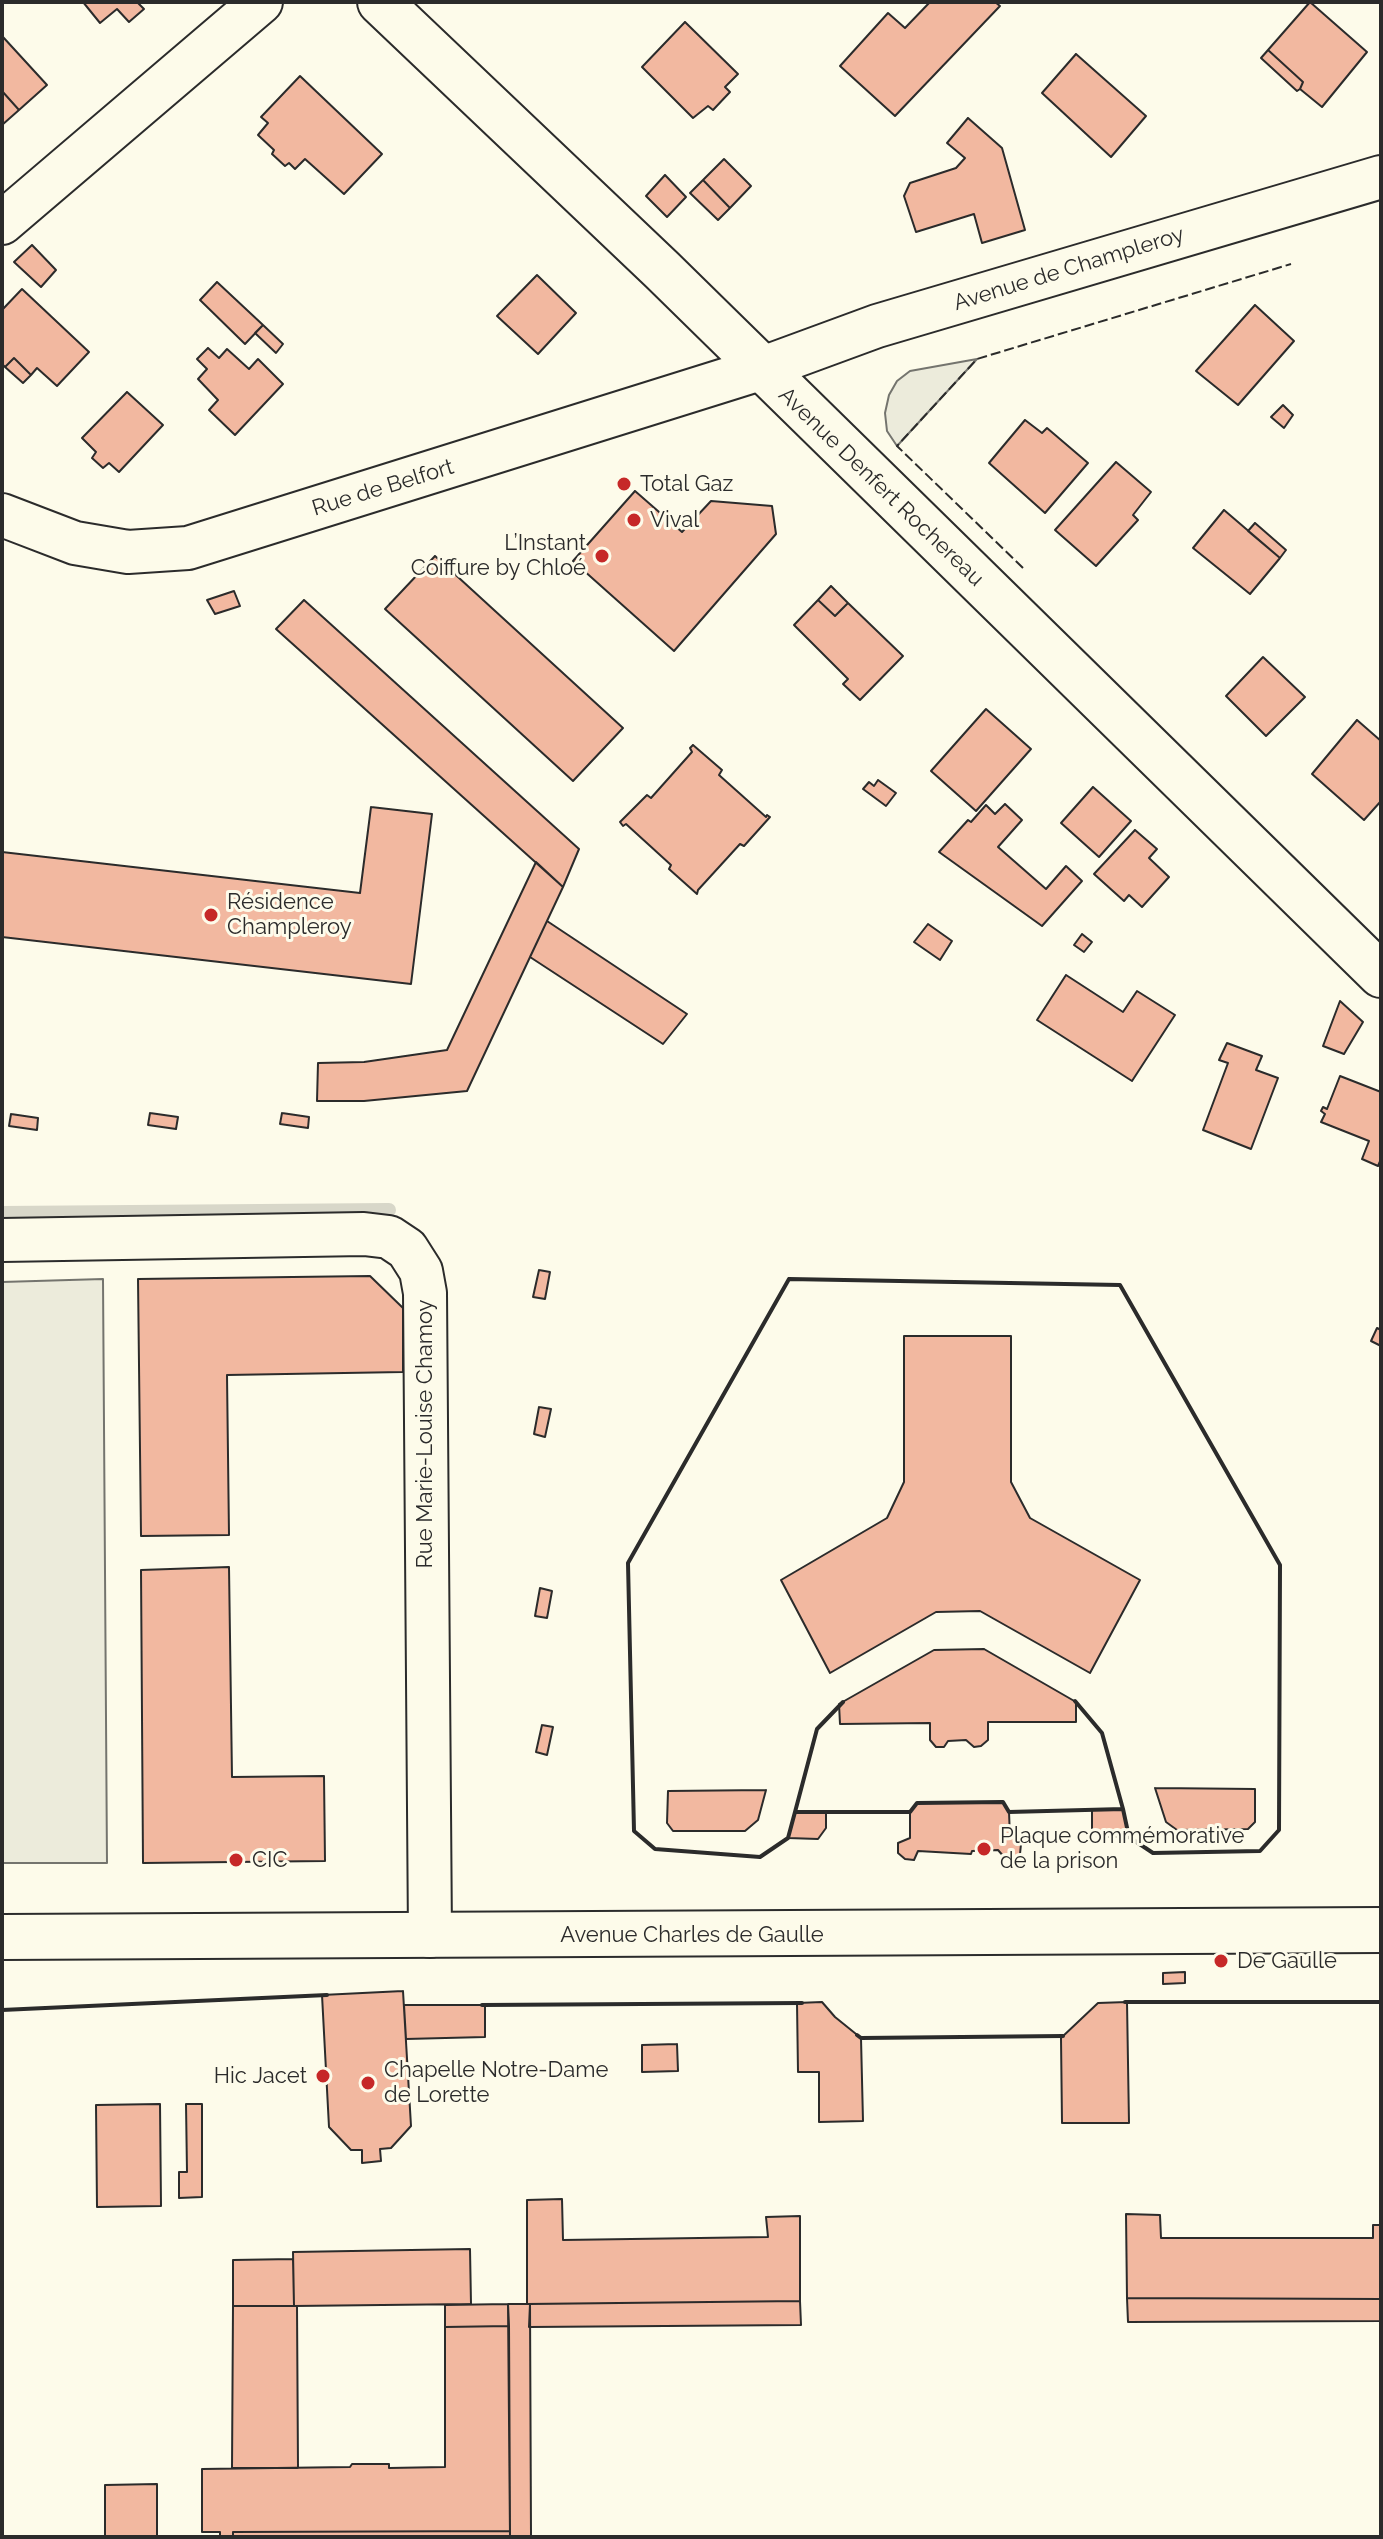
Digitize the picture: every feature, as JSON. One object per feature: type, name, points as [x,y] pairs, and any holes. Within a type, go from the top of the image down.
[{"type":"street","points":[[2,223],[261,2]]},
{"type":"street","name":"Avenue Denfert Rochereau","points":[[380,2],[662,270],[1381,975]]},
{"type":"street","name":"Avenue de Champleroy","points":[[760,369],[889,322],[1381,177]]},
{"type":"street","name":"Rue de Belfort","points":[[2,515],[75,543],[101,548],[128,552],[188,548],[760,369]]},
{"type":"street","name":"Rue Marie-Louise Chamoy","points":[[2,1240],[364,1234],[389,1237],[407,1249],[421,1271],[425,1293],[430,1936]]},
{"type":"street","name":"Avenue Charles de Gaulle","points":[[2,1937],[1381,1930]]},
{"type":"shaded area","points":[[977,359],[897,446],[887,431],[885,413],[889,395],[897,381],[910,371]]},
{"type":"shaded area","points":[[103,1279],[107,1863],[2,1863],[2,1282]]},
{"type":"building","points":[[83,2],[137,2],[144,9],[129,22],[117,9],[100,23]]},
{"type":"building","points":[[930,2],[995,2],[1000,6],[895,116],[840,66],[888,13],[905,28]]},
{"type":"building","points":[[1310,2],[1367,52],[1322,107],[1300,89],[1303,82],[1268,50]]},
{"type":"building","points":[[685,22],[738,74],[725,87],[730,92],[713,110],[708,106],[693,118],[642,67]]},
{"type":"building","points":[[3,37],[47,85],[19,110],[2,91]]},
{"type":"building","points":[[1268,50],[1303,82],[1300,89],[1297,91],[1261,58]]},
{"type":"building","points":[[1076,54],[1146,116],[1111,157],[1042,93]]},
{"type":"building","points":[[300,76],[382,154],[344,194],[305,159],[295,169],[289,163],[285,166],[258,135],[268,123],[261,117]]},
{"type":"building","points":[[2,91],[19,110],[2,125]]},
{"type":"building","points":[[968,118],[1002,148],[1025,230],[982,243],[974,214],[916,232],[904,196],[910,183],[956,168],[965,158],[947,143]]},
{"type":"building","points":[[724,159],[751,186],[730,208],[703,180]]},
{"type":"building","points":[[665,175],[686,197],[667,217],[646,196]]},
{"type":"building","points":[[703,180],[730,208],[718,220],[690,193]]},
{"type":"building","points":[[32,245],[56,270],[41,287],[14,262]]},
{"type":"building","points":[[537,275],[576,313],[538,354],[497,316]]},
{"type":"building","points":[[217,282],[263,325],[245,344],[200,300]]},
{"type":"building","points":[[22,289],[89,352],[57,386],[37,368],[31,375],[14,358],[5,367],[2,364],[2,310]]},
{"type":"building","points":[[1255,305],[1294,341],[1238,405],[1196,371]]},
{"type":"building","points":[[263,325],[283,344],[276,353],[255,333]]},
{"type":"building","points":[[208,348],[219,358],[227,349],[249,369],[258,359],[283,384],[235,435],[209,410],[218,400],[198,379],[207,369],[197,359]]},
{"type":"building","points":[[14,358],[31,375],[23,383],[5,367]]},
{"type":"building","points":[[127,392],[163,425],[119,472],[109,463],[103,468],[92,458],[96,452],[82,438]]},
{"type":"building","points":[[1283,405],[1293,415],[1284,428],[1271,417]]},
{"type":"building","points":[[1025,420],[1042,433],[1047,428],[1088,463],[1045,513],[989,463]]},
{"type":"building","points":[[1116,462],[1151,492],[1133,515],[1138,520],[1096,566],[1055,530]]},
{"type":"building","points":[[635,491],[682,532],[711,501],[772,506],[776,534],[674,651],[573,561]]},
{"type":"building","points":[[1224,510],[1280,558],[1250,594],[1193,548]]},
{"type":"building","points":[[1255,523],[1286,550],[1280,558],[1248,531]]},
{"type":"building","points":[[435,556],[623,728],[573,781],[385,609]]},
{"type":"building","points":[[831,586],[848,603],[835,616],[818,600]]},
{"type":"building","points":[[234,591],[240,606],[215,614],[207,600]]},
{"type":"building","points":[[304,600],[579,849],[563,887],[276,629]]},
{"type":"building","points":[[818,600],[835,616],[848,603],[903,656],[860,700],[843,684],[848,679],[794,625]]},
{"type":"building","points":[[1263,657],[1305,697],[1266,736],[1226,696]]},
{"type":"building","points":[[986,709],[1031,749],[976,811],[931,771]]},
{"type":"building","points":[[1357,720],[1381,741],[1381,801],[1364,820],[1312,774]]},
{"type":"building","points":[[693,745],[722,770],[719,775],[766,817],[770,817],[744,846],[740,844],[697,894],[669,869],[671,865],[620,822],[647,795],[651,798],[692,752],[690,748]]},
{"type":"building","points":[[878,780],[896,793],[886,806],[863,789],[869,782],[874,786]]},
{"type":"building","points":[[1093,787],[1131,821],[1099,857],[1061,823]]},
{"type":"building","points":[[1005,804],[1022,820],[998,847],[1046,889],[1066,866],[1082,881],[1042,926],[939,852],[986,805],[995,814]]},
{"type":"building","name":"Résidence Champleroy","points":[[371,807],[432,814],[411,984],[2,937],[2,852],[360,893]]},
{"type":"building","points":[[1135,830],[1157,849],[1149,858],[1169,877],[1142,907],[1129,895],[1124,901],[1094,874]]},
{"type":"building","points":[[536,862],[563,887],[467,1091],[364,1101],[317,1101],[318,1063],[364,1062],[447,1050]]},
{"type":"building","points":[[547,921],[687,1014],[663,1044],[530,957]]},
{"type":"building","points":[[928,924],[952,941],[940,960],[914,942]]},
{"type":"building","points":[[1082,934],[1092,942],[1084,952],[1074,945]]},
{"type":"building","points":[[1066,975],[1123,1012],[1137,991],[1175,1015],[1132,1081],[1037,1020]]},
{"type":"building","points":[[1340,1001],[1363,1022],[1344,1054],[1323,1046]]},
{"type":"building","points":[[1227,1043],[1262,1056],[1256,1070],[1278,1078],[1251,1149],[1203,1130],[1228,1063],[1219,1060]]},
{"type":"building","points":[[1340,1076],[1381,1092],[1381,1159],[1378,1166],[1362,1159],[1369,1141],[1321,1122],[1325,1114],[1321,1111],[1323,1107],[1327,1109]]},
{"type":"building","points":[[150,1113],[178,1117],[176,1129],[148,1125]]},
{"type":"building","points":[[282,1113],[309,1117],[308,1128],[280,1124]]},
{"type":"building","points":[[11,1114],[38,1118],[37,1130],[9,1126]]},
{"type":"building","points":[[539,1270],[550,1272],[545,1299],[533,1297]]},
{"type":"building","points":[[370,1276],[403,1308],[403,1372],[227,1375],[229,1535],[141,1536],[138,1279]]},
{"type":"building","points":[[1377,1328],[1381,1330],[1381,1346],[1371,1341]]},
{"type":"building","points":[[904,1336],[1011,1336],[1011,1482],[1030,1518],[1140,1580],[1090,1673],[980,1611],[936,1612],[830,1673],[781,1580],[887,1518],[904,1482]]},
{"type":"building","points":[[539,1407],[551,1409],[545,1437],[534,1434]]},
{"type":"building","points":[[229,1567],[232,1777],[324,1776],[325,1861],[143,1863],[141,1570]]},
{"type":"building","points":[[540,1588],[552,1591],[547,1618],[535,1616]]},
{"type":"building","points":[[984,1649],[1076,1702],[1076,1722],[988,1722],[988,1740],[974,1747],[966,1740],[948,1741],[944,1747],[936,1747],[930,1740],[930,1723],[840,1724],[839,1704],[934,1650]]},
{"type":"building","points":[[542,1725],[553,1727],[547,1755],[536,1752]]},
{"type":"building","points":[[1155,1788],[1255,1789],[1255,1822],[1248,1829],[1177,1830],[1166,1822]]},
{"type":"building","points":[[766,1790],[758,1820],[745,1831],[673,1831],[667,1823],[668,1791]]},
{"type":"building","points":[[1003,1802],[1009,1812],[1010,1837],[1013,1836],[1021,1844],[1020,1854],[1015,1859],[1005,1858],[998,1850],[972,1851],[971,1854],[918,1851],[914,1860],[905,1859],[898,1853],[898,1843],[910,1838],[910,1812],[917,1803]]},
{"type":"building","points":[[1092,1809],[1123,1809],[1129,1837],[1100,1837],[1092,1831]]},
{"type":"building","points":[[795,1812],[826,1812],[826,1828],[818,1839],[788,1838]]},
{"type":"building","points":[[1185,1972],[1185,1983],[1163,1984],[1163,1973]]},
{"type":"building","name":"Chapelle Notre-Dame de Lorette","points":[[403,1991],[411,2126],[391,2148],[380,2149],[381,2161],[362,2163],[362,2150],[351,2150],[329,2127],[322,1995]]},
{"type":"building","points":[[822,2002],[861,2038],[863,2121],[819,2122],[819,2072],[798,2072],[797,2003]]},
{"type":"building","points":[[1127,2002],[1129,2123],[1062,2123],[1061,2038],[1098,2003]]},
{"type":"building","points":[[404,2005],[485,2005],[485,2037],[406,2039]]},
{"type":"building","points":[[677,2044],[678,2071],[642,2072],[642,2045]]},
{"type":"building","points":[[160,2104],[161,2206],[97,2207],[96,2105]]},
{"type":"building","points":[[186,2104],[202,2104],[202,2197],[179,2198],[179,2172],[187,2172]]},
{"type":"building","points":[[562,2199],[563,2240],[768,2237],[766,2217],[800,2216],[800,2301],[527,2304],[527,2200]]},
{"type":"building","points":[[1126,2214],[1160,2215],[1161,2238],[1373,2238],[1373,2225],[1381,2225],[1381,2299],[1127,2298]]},
{"type":"building","points":[[470,2249],[471,2304],[294,2306],[293,2252]]},
{"type":"building","points":[[293,2259],[294,2306],[233,2306],[233,2260]]},
{"type":"building","points":[[1127,2298],[1381,2299],[1381,2321],[1128,2322]]},
{"type":"building","points":[[800,2301],[801,2325],[529,2327],[530,2304]]},
{"type":"building","points":[[508,2304],[530,2304],[531,2537],[510,2537]]},
{"type":"building","points":[[508,2304],[509,2326],[445,2327],[445,2305]]},
{"type":"building","points":[[233,2306],[297,2306],[298,2468],[232,2468]]},
{"type":"building","points":[[509,2326],[510,2531],[233,2532],[233,2537],[220,2537],[220,2532],[202,2532],[202,2469],[350,2467],[352,2464],[389,2464],[389,2468],[445,2467],[445,2327]]},
{"type":"building","points":[[157,2484],[157,2537],[105,2537],[105,2485]]},
{"type":"building","points":[[510,2531],[510,2537],[233,2537],[233,2532]]},
{"type":"waterway","points":[[2,1213],[389,1210]]},
{"type":"fence","points":[[1023,568],[897,446],[977,359],[1291,264]]},
{"type":"wall","points":[[789,1279],[1120,1285],[1280,1565],[1279,1830],[1260,1851],[1153,1853],[1129,1837],[1123,1809],[1009,1812],[1003,1802],[917,1803],[910,1812],[795,1812],[788,1838],[760,1857],[655,1849],[634,1831],[628,1563],[789,1279]]},
{"type":"wall","points":[[1075,1701],[1102,1733],[1123,1809]]},
{"type":"wall","points":[[795,1812],[817,1729],[843,1702]]},
{"type":"wall","points":[[2,2010],[327,1995]]},
{"type":"wall","points":[[1125,2002],[1381,2002]]},
{"type":"wall","points":[[482,2005],[802,2003]]},
{"type":"wall","points":[[857,2035],[861,2038],[1063,2036]]},
{"type":"place","name":"Total Gaz","points":[[624,484]]},
{"type":"place","name":"Vival","points":[[634,520]]},
{"type":"place","name":"L’Instant Coiffure by Chloé","points":[[602,556]]},
{"type":"place","name":"Résidence Champleroy","points":[[211,915]]},
{"type":"place","name":"Plaque commémorative de la prison","points":[[984,1849]]},
{"type":"place","name":"CIC","points":[[236,1860]]},
{"type":"place","name":"De Gaulle","points":[[1221,1961]]},
{"type":"place","name":"Hic Jacet","points":[[323,2076]]},
{"type":"place","name":"Chapelle Notre-Dame de Lorette","points":[[368,2083]]}]
